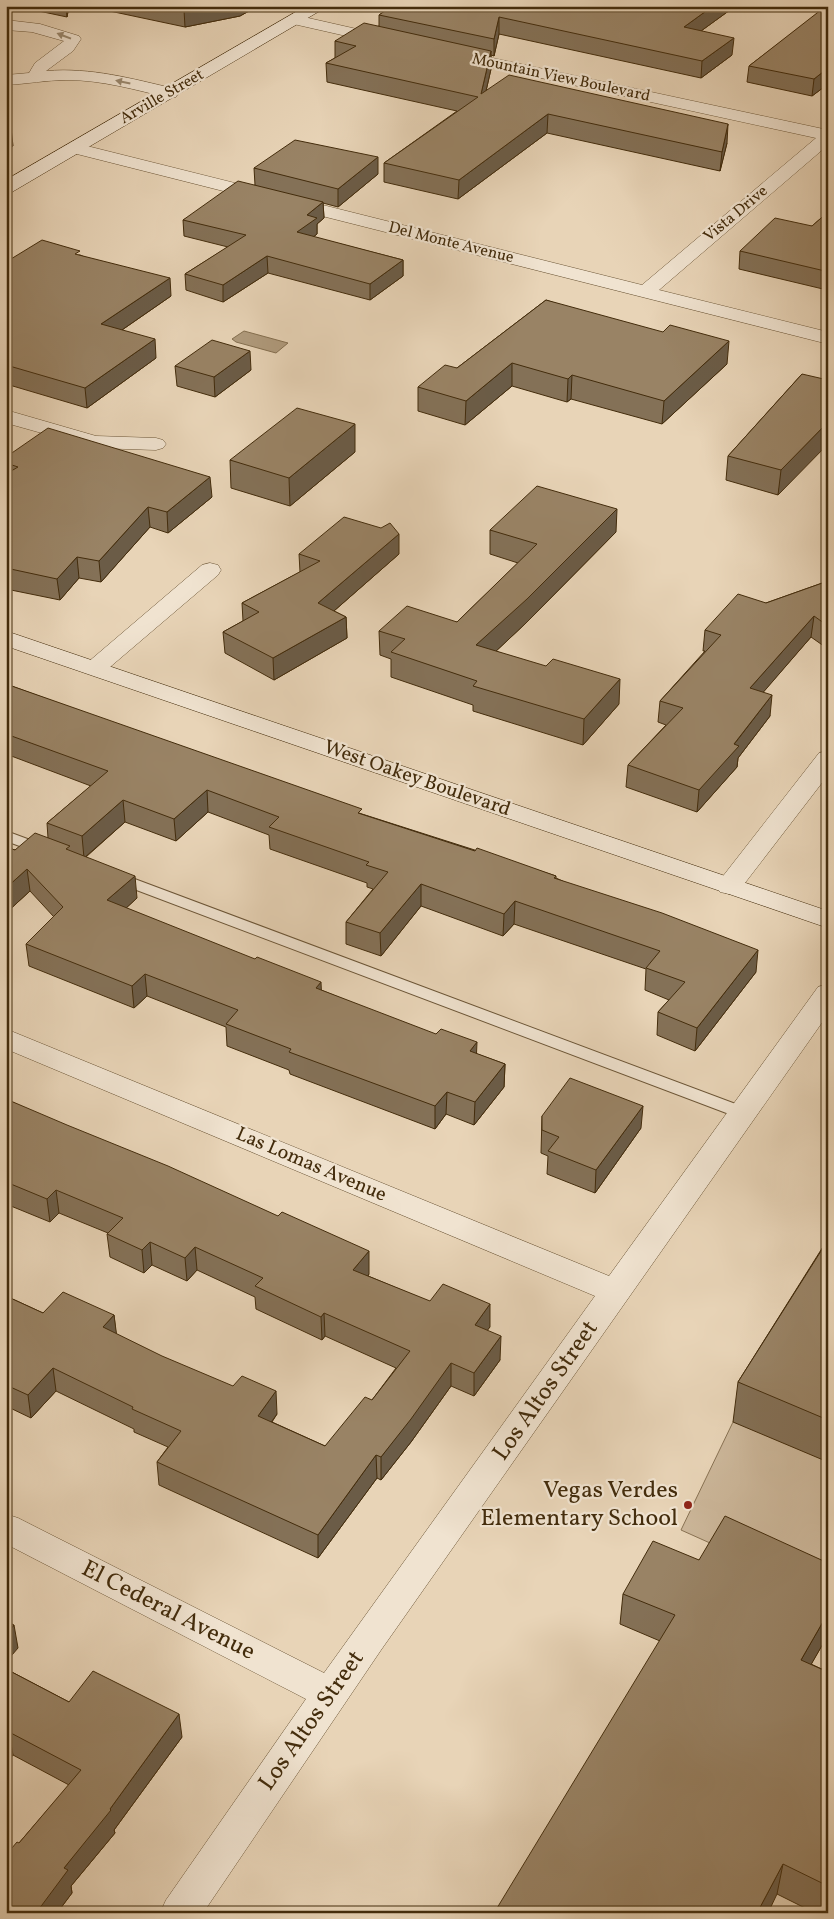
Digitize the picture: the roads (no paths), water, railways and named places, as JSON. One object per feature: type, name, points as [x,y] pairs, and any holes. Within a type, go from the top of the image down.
[{"type":"street","name":"Arville Street","points":[[6,188],[318,6]]},
{"type":"street","points":[[295,20],[402,43]]},
{"type":"street","points":[[6,25],[20,25],[54,32],[73,40],[68,48],[41,66],[34,79]]},
{"type":"street","name":"Mountain View Boulevard","points":[[440,52],[828,136]]},
{"type":"street","points":[[6,80],[66,75],[86,76],[170,93]]},
{"type":"street","points":[[34,79],[151,104]]},
{"type":"street","name":"Vista Drive","points":[[645,292],[828,136]]},
{"type":"street","name":"Del Monte Avenue","points":[[75,148],[828,338]]},
{"type":"street","points":[[6,416],[95,442],[156,444]]},
{"type":"street","points":[[95,668],[210,570]]},
{"type":"street","name":"West Oakey Boulevard","points":[[6,638],[828,920]]},
{"type":"street","points":[[729,886],[828,758]]},
{"type":"street","name":"Los Altos Street","points":[[180,1913],[330,1694],[828,993]]},
{"type":"street","name":"Las Lomas Avenue","points":[[6,1038],[616,1292]]},
{"type":"street","name":"El Cederal Avenue","points":[[6,1528],[330,1694]]},
{"type":"lane","points":[[6,836],[62,857]]},
{"type":"lane","points":[[99,870],[743,1113]]},
{"type":"place","name":"Vegas Verdes Elementary School","points":[[688,1505]]}]
